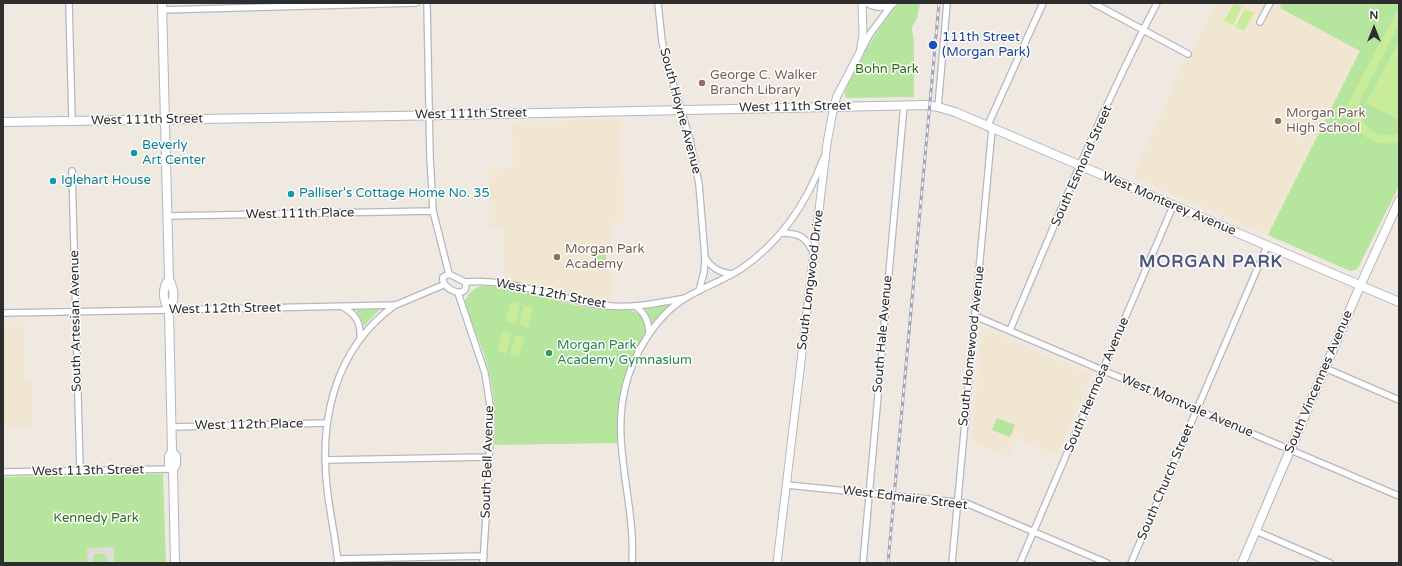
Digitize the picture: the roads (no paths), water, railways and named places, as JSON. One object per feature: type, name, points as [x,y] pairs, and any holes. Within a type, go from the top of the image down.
[{"type":"main road","points":[[162,7],[168,279],[173,286],[174,301],[169,310],[172,427],[172,452],[169,456],[169,464],[173,469],[175,563]]},
{"type":"main road","name":"West 111th Street","points":[[3,122],[430,115],[834,106],[926,105],[938,107]]},
{"type":"main road","name":"West Monterey Avenue","points":[[938,107],[955,112],[989,128],[1399,302]]},
{"type":"main road","name":"South Vincennes Avenue","points":[[1242,563],[1360,286],[1399,201]]},
{"type":"street","points":[[69,3],[72,121]]},
{"type":"street","points":[[162,7],[416,3]]},
{"type":"street","points":[[427,3],[430,157],[433,211],[449,274],[465,282],[465,290],[458,293],[443,285],[443,278],[449,274]]},
{"type":"street","name":"South Hoyne Avenue","points":[[658,3],[662,41],[690,140],[699,184],[705,258],[704,272],[699,291]]},
{"type":"street","name":"South Longwood Drive","points":[[777,563],[828,143],[837,96],[860,52],[863,35],[862,3]]},
{"type":"street","points":[[868,3],[877,7],[884,7],[893,3]]},
{"type":"street","points":[[860,52],[870,34],[893,3]]},
{"type":"street","points":[[938,107],[948,3]]},
{"type":"street","name":"South Homewood Avenue","points":[[952,563],[975,316],[989,128],[1043,3]]},
{"type":"street","points":[[1093,3],[1188,54]]},
{"type":"street","name":"South Esmond Street","points":[[1010,330],[1080,166],[1157,3]]},
{"type":"street","points":[[1260,22],[1270,3]]},
{"type":"street","name":"South Hale Avenue","points":[[863,563],[904,105]]},
{"type":"street","points":[[632,563],[632,529],[623,455],[622,402],[630,370],[649,332],[665,315],[685,298],[732,274],[756,257],[781,233],[796,214],[817,175],[828,143]]},
{"type":"street","name":"South Artesian Avenue","points":[[72,172],[80,471]]},
{"type":"street","name":"South Hermosa Avenue","points":[[1020,563],[1173,206]]},
{"type":"street","name":"West 111th Place","points":[[167,216],[433,211]]},
{"type":"street","points":[[781,233],[792,233],[799,235],[810,244],[814,255]]},
{"type":"street","name":"South Church Street","points":[[1132,563],[1267,246]]},
{"type":"street","points":[[705,258],[710,265],[720,272],[732,274]]},
{"type":"street","name":"West 112th Street","points":[[465,282],[496,282],[594,304],[635,306],[685,298]]},
{"type":"street","name":"West 112th Street","points":[[3,313],[396,305],[443,285]]},
{"type":"street","name":"South Bell Avenue","points":[[458,293],[485,373],[491,412],[483,563]]},
{"type":"street","points":[[396,305],[380,316],[360,337],[341,372],[334,391],[327,423],[325,460],[328,496],[338,561],[484,556]]},
{"type":"street","points":[[343,306],[354,314],[357,319],[360,337]]},
{"type":"street","points":[[635,306],[641,310],[646,317],[649,332]]},
{"type":"street","name":"West Montvale Avenue","points":[[975,316],[1399,496]]},
{"type":"street","points":[[1325,368],[1399,400]]},
{"type":"street","name":"West 112th Place","points":[[172,427],[327,423]]},
{"type":"street","points":[[325,460],[489,457]]},
{"type":"street","name":"West 113th Street","points":[[3,472],[173,469]]},
{"type":"street","name":"West Edmaire Street","points":[[786,485],[966,503],[1107,563]]},
{"type":"street","points":[[1256,531],[1330,563]]},
{"type":"railway","points":[[888,563],[939,3]]},
{"type":"place","name":"111th Street (Morgan Park)","points":[[933,45]]},
{"type":"place","name":"George C. Walker Branch Library","points":[[702,83]]},
{"type":"place","name":"Morgan Park High School","points":[[1278,121]]},
{"type":"place","name":"Beverly Art Center","points":[[134,153]]},
{"type":"place","name":"Iglehart House","points":[[53,181]]},
{"type":"place","name":"Palliser's Cottage Home No. 35","points":[[291,194]]},
{"type":"place","name":"Morgan Park Academy","points":[[557,257]]},
{"type":"place","name":"Morgan Park Academy Gymnasium","points":[[549,353]]},
{"type":"district","name":"MORGAN PARK","points":[[1211,263]]},
{"type":"park label","name":"Bohn Park","points":[[887,70]]},
{"type":"park label","name":"Kennedy Park","points":[[96,519]]}]
